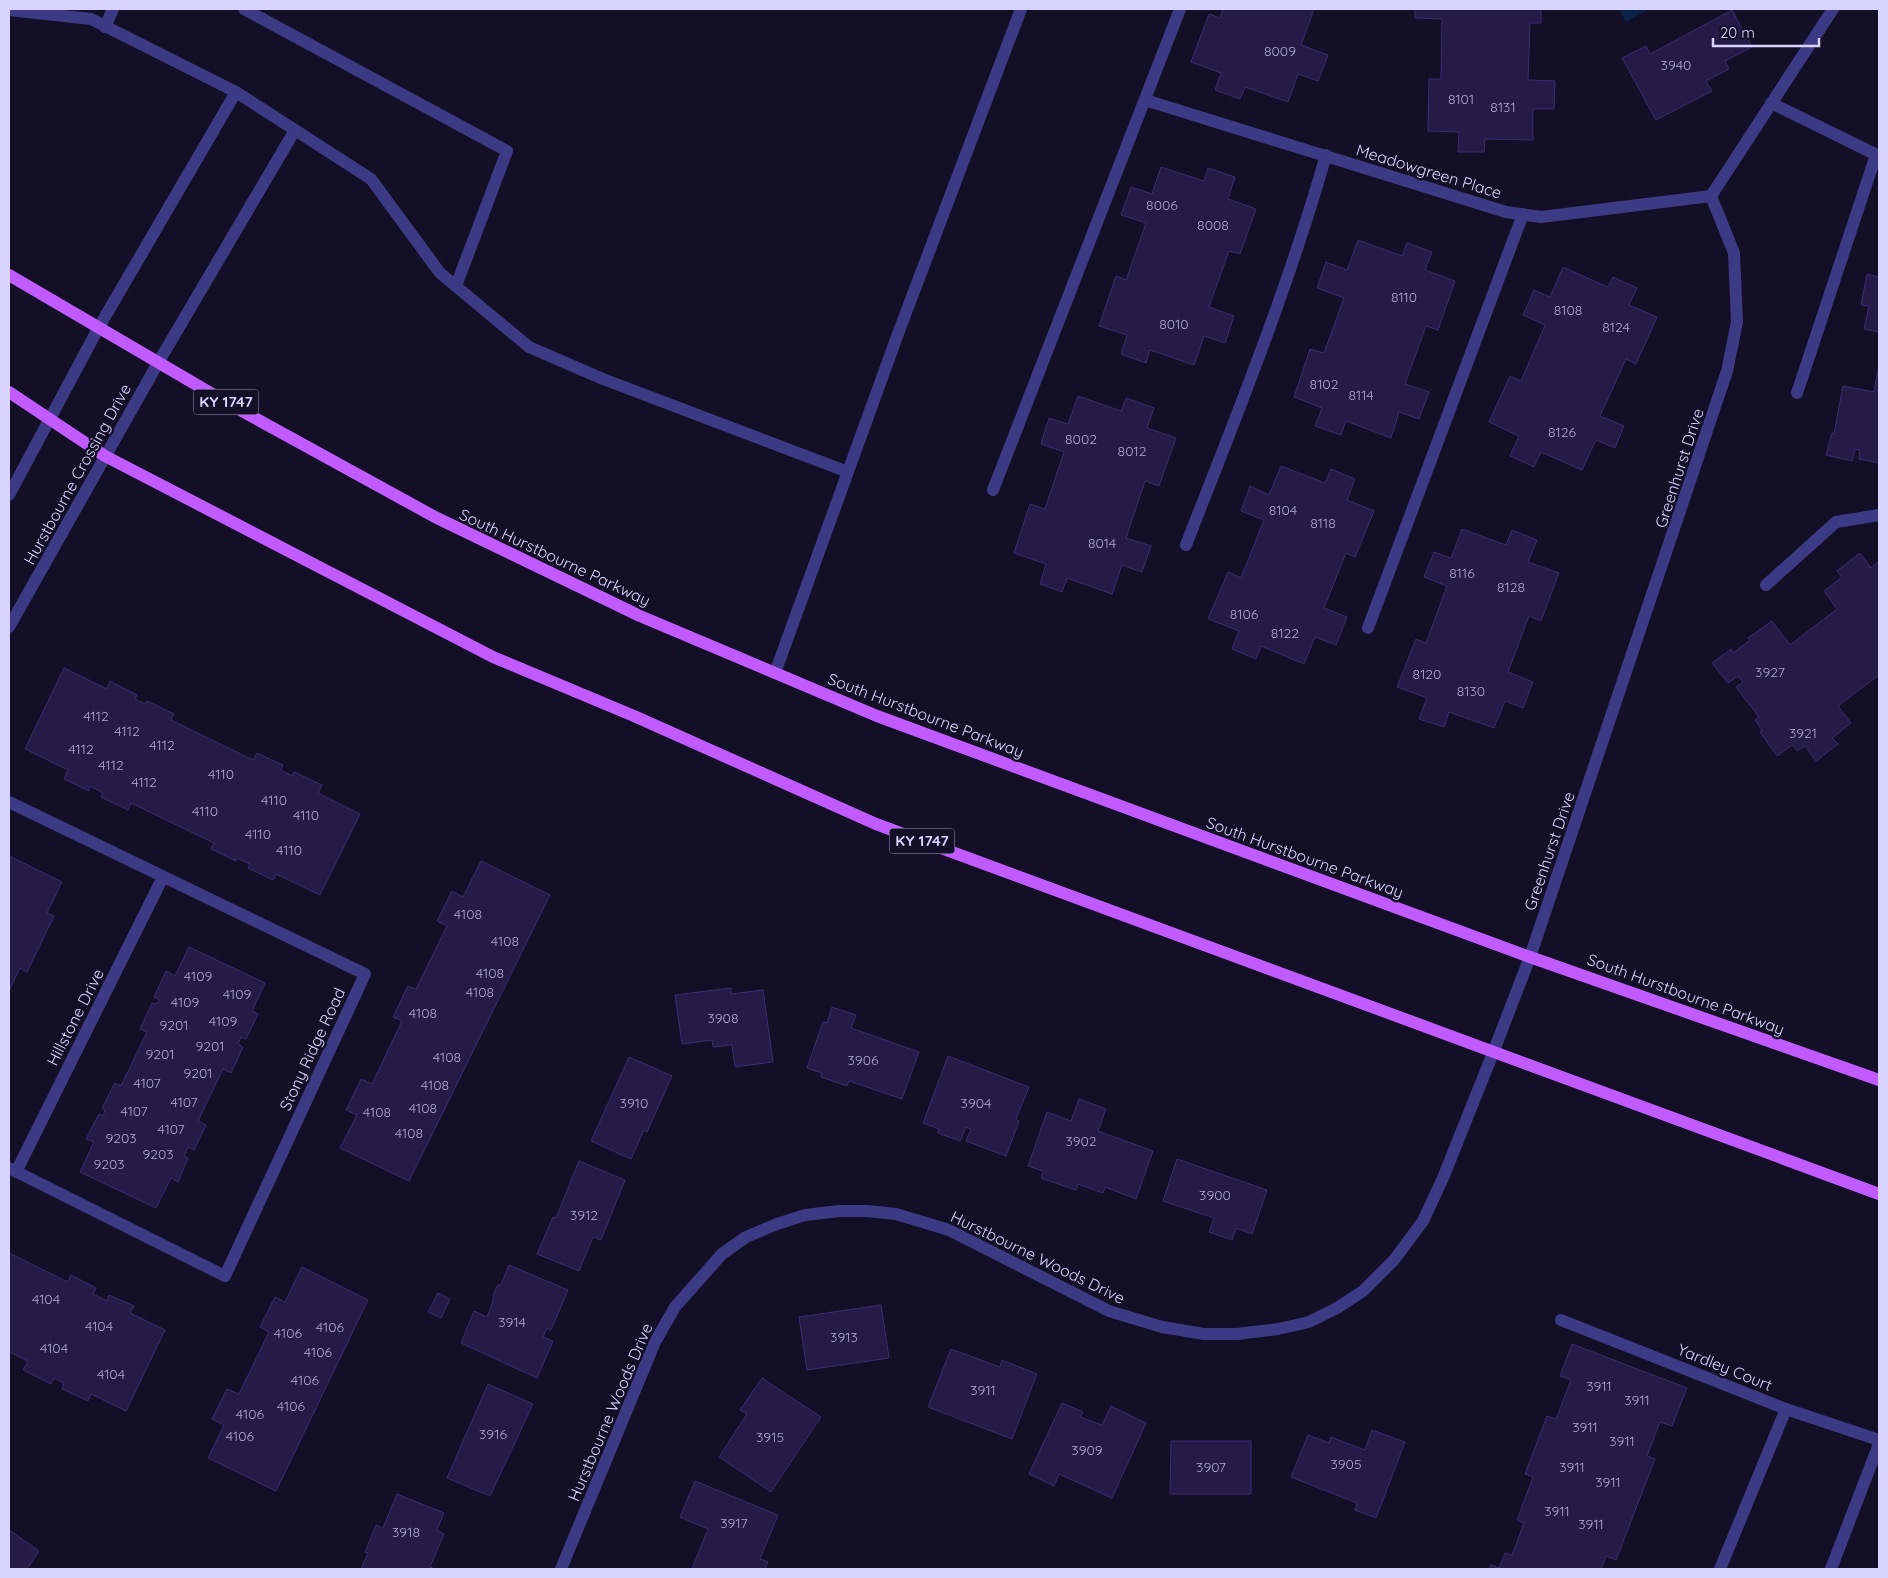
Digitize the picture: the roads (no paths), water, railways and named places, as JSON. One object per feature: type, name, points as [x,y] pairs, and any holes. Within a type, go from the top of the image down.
[{"type":"main road","name":"South Hurstbourne Parkway","points":[[9,275],[231,406],[435,517],[640,616],[877,716],[1530,957],[1879,1080]]},
{"type":"main road","name":"KY 1747","points":[[9,392],[105,456],[493,658],[634,716],[876,824],[1879,1194]]},
{"type":"street","points":[[105,27],[112,9]]},
{"type":"street","points":[[244,9],[507,151],[456,286]]},
{"type":"street","points":[[775,673],[899,331],[1021,9]]},
{"type":"street","points":[[993,490],[1180,9]]},
{"type":"street","points":[[1711,196],[1832,9]]},
{"type":"street","points":[[9,10],[90,19],[236,92],[371,179],[440,273],[529,347],[602,379],[848,472]]},
{"type":"street","points":[[9,495],[99,327],[236,92]]},
{"type":"street","name":"Meadowgreen Place","points":[[1144,100],[1506,212],[1541,217],[1711,196]]},
{"type":"street","points":[[1771,103],[1878,156],[1797,393]]},
{"type":"street","name":"Hurstbourne Crossing Drive","points":[[9,627],[158,362],[295,130]]},
{"type":"street","points":[[1186,546],[1273,320],[1326,156]]},
{"type":"street","name":"Greenhurst Drive","points":[[1493,1053],[1530,957],[1728,371],[1737,322],[1734,253],[1711,196]]},
{"type":"street","points":[[1368,628],[1523,214]]},
{"type":"street","points":[[1766,585],[1836,522],[1879,515]]},
{"type":"street","name":"Stony Ridge Road","points":[[9,802],[364,974],[225,1276],[12,1170]]},
{"type":"street","name":"Hillstone Drive","points":[[12,1170],[163,877]]},
{"type":"street","name":"Hurstbourne Woods Drive","points":[[561,1569],[655,1342],[675,1307],[722,1254],[746,1237],[805,1214],[868,1211],[896,1214],[949,1230],[1109,1311],[1162,1327],[1204,1334],[1237,1334],[1278,1329],[1309,1322],[1337,1308],[1363,1291],[1394,1260],[1423,1221],[1443,1178],[1493,1053]]},
{"type":"street","name":"Yardley Court","points":[[1561,1320],[1786,1409],[1879,1440]]},
{"type":"street","points":[[1720,1569],[1786,1409]]},
{"type":"street","points":[[1831,1569],[1879,1444]]},
{"type":"water","points":[[1619,9],[1649,9],[1626,22]]}]
